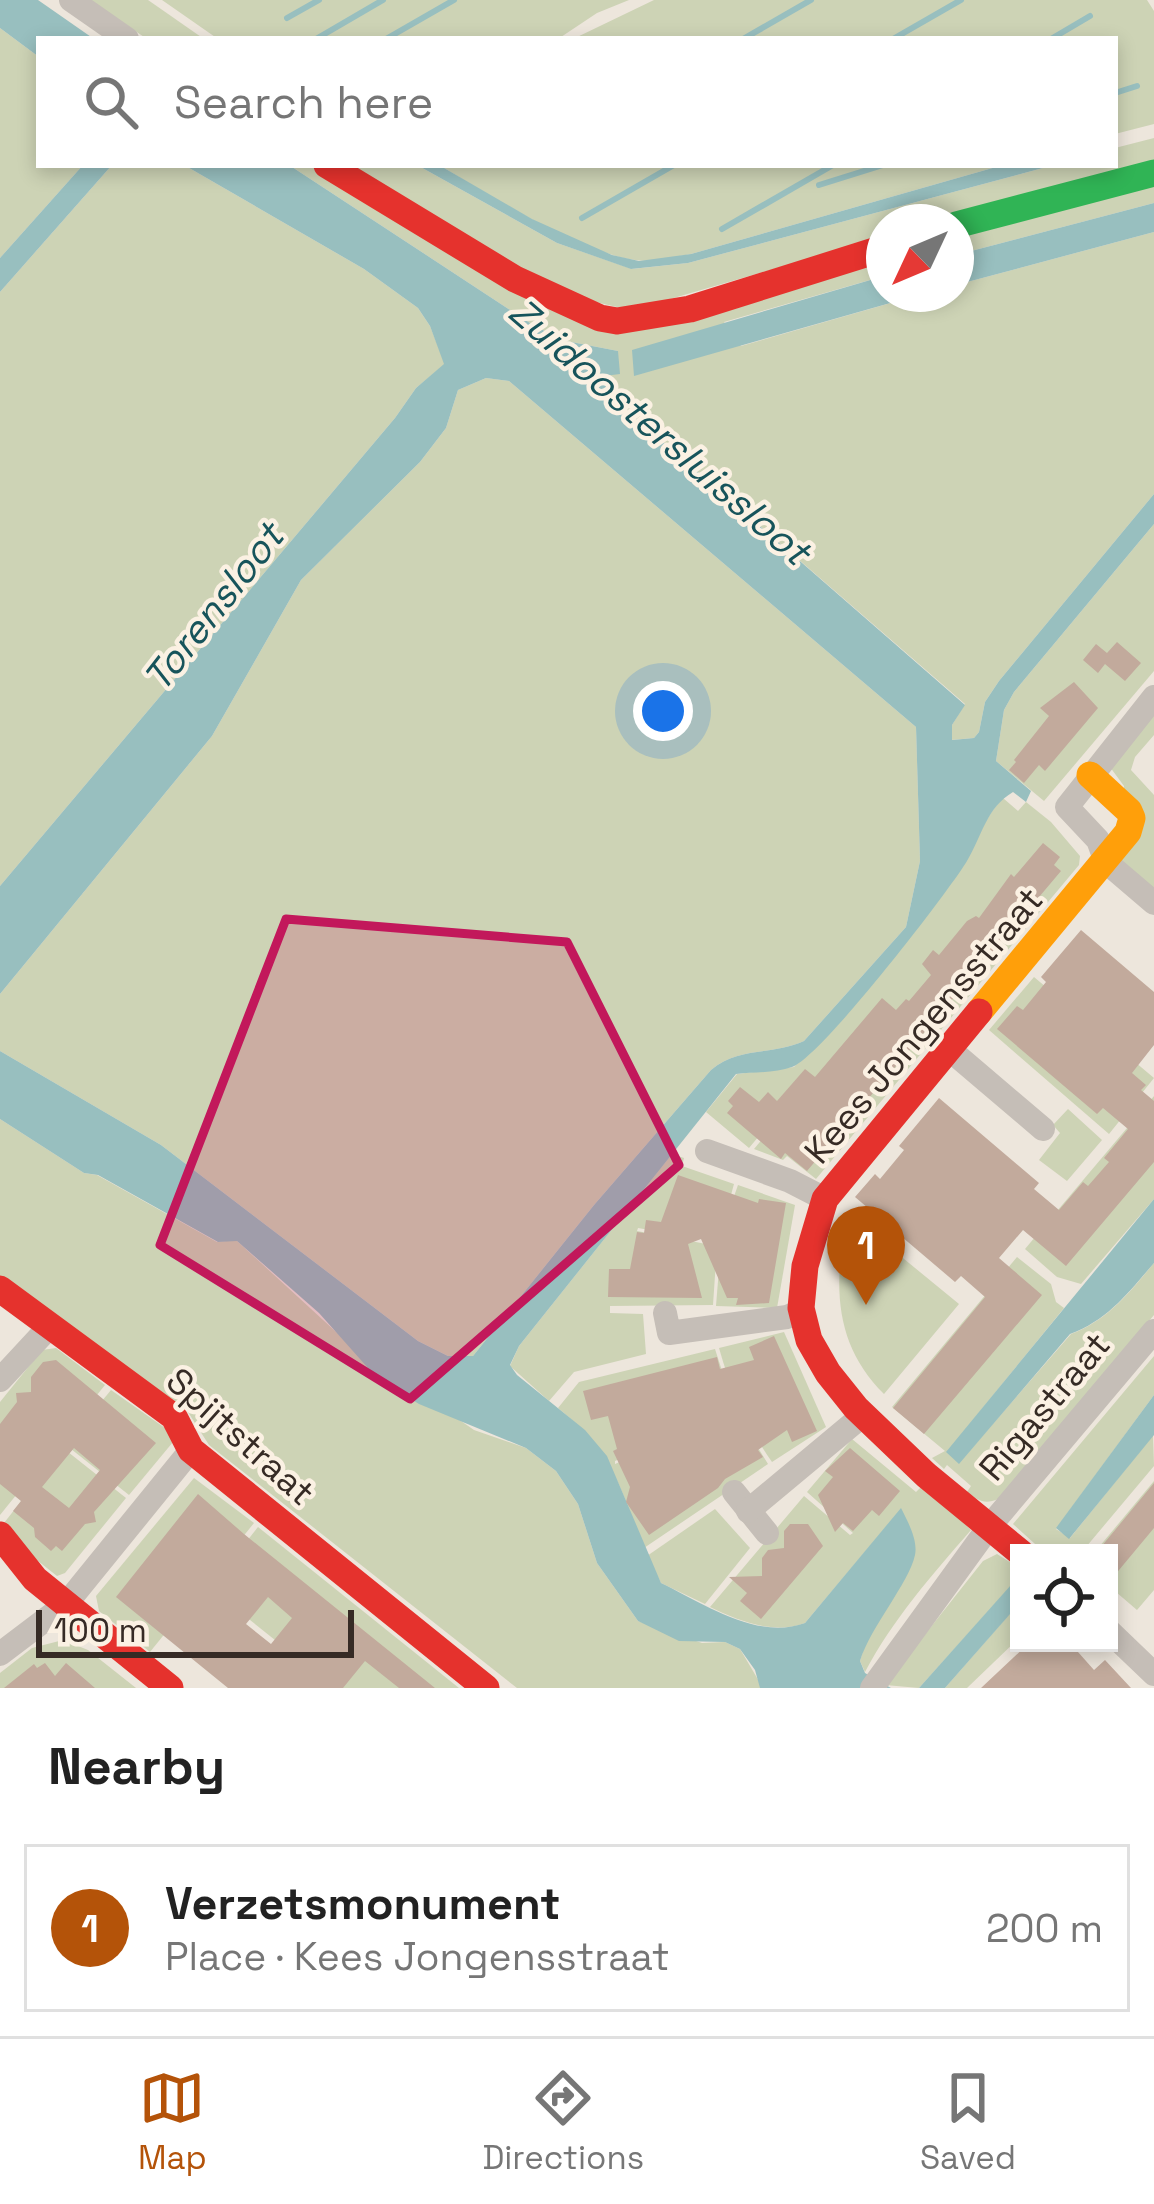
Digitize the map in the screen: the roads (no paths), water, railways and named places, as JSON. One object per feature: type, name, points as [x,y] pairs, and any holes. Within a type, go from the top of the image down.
[{"type":"street","points":[[70,0],[123,36]]},
{"type":"street","points":[[332,168],[515,279],[600,318],[643,319],[690,309],[866,254]]},
{"type":"street","points":[[974,220],[1154,173]]},
{"type":"street","points":[[1154,697],[1066,807],[1098,840],[1106,862],[1154,903]]},
{"type":"street","name":"Kees Jongensstraat","points":[[1010,1544],[862,1416],[823,1366],[801,1311],[806,1254],[825,1199],[1128,832],[1132,818],[1125,806],[1090,775]]},
{"type":"street","points":[[949,1049],[1043,1129]]},
{"type":"street","points":[[707,1151],[825,1199]]},
{"type":"street","name":"Spijtstraat","points":[[0,1289],[174,1417],[191,1450],[486,1688]]},
{"type":"street","points":[[668,1332],[787,1317],[801,1311]]},
{"type":"street","points":[[0,1380],[51,1325]]},
{"type":"street","name":"Rigastraat","points":[[877,1679],[989,1527],[1154,1331]]},
{"type":"street","points":[[767,1533],[741,1502],[862,1416]]},
{"type":"street","points":[[0,1654],[66,1604],[191,1450]]},
{"type":"street","points":[[0,1535],[35,1579],[170,1688]]},
{"type":"street","points":[[1118,1640],[1154,1674]]},
{"type":"water","points":[[0,0],[38,0],[90,36],[36,36],[36,55],[0,28]]},
{"type":"water","points":[[80,168],[109,168],[0,292],[0,258]]},
{"type":"water","points":[[189,168],[294,168],[530,323],[561,340],[618,351],[620,374],[604,376],[607,393],[965,705],[952,725],[952,740],[974,738],[979,732],[985,702],[999,681],[1154,494],[1154,524],[1004,710],[996,761],[1031,791],[1026,802],[1013,792],[997,806],[935,906],[883,973],[807,1057],[786,1069],[736,1074],[519,1346],[510,1365],[585,1430],[607,1456],[661,1583],[749,1624],[787,1627],[805,1623],[901,1508],[914,1537],[915,1555],[860,1661],[865,1673],[891,1688],[760,1688],[755,1670],[740,1649],[725,1642],[679,1641],[638,1621],[597,1563],[578,1504],[556,1471],[526,1448],[419,1404],[376,1377],[319,1313],[237,1241],[218,1242],[98,1175],[84,1173],[0,1119],[0,1051],[161,1145],[418,1341],[448,1356],[473,1356],[711,1070],[733,1057],[804,1041],[906,927],[920,861],[916,727],[509,381],[486,378],[458,390],[446,428],[420,462],[301,580],[212,736],[0,994],[0,886],[416,388],[444,364],[418,308],[364,269]]},
{"type":"water","points":[[422,168],[444,168],[532,219],[612,255],[639,261],[691,254],[866,204],[866,215],[688,263],[631,269],[557,243]]},
{"type":"water","points":[[992,168],[1043,168],[908,204],[866,204]]},
{"type":"water","points":[[1154,203],[1154,232],[974,280],[974,250]]},
{"type":"water","points":[[866,281],[866,310],[634,376],[632,350]]},
{"type":"water","points":[[1154,1199],[1154,1263],[1106,1313],[1070,1334],[959,1464],[946,1452]]},
{"type":"water","points":[[1154,1395],[1154,1435],[1069,1539],[1056,1528]]},
{"type":"water","points":[[1010,1586],[1010,1614],[945,1688],[919,1688]]},
{"type":"waterway","points":[[287,18],[319,0]]},
{"type":"waterway","points":[[321,36],[383,0]]},
{"type":"waterway","points":[[391,36],[454,0]]},
{"type":"waterway","points":[[748,36],[811,0]]},
{"type":"waterway","points":[[898,36],[961,0]]},
{"type":"waterway","points":[[1056,36],[1090,16]]},
{"type":"waterway","points":[[1118,92],[1137,86]]},
{"type":"waterway","points":[[582,218],[669,168]]},
{"type":"waterway","points":[[722,229],[828,168]]},
{"type":"waterway","points":[[819,185],[873,168]]},
{"type":"place","name":"Verzetsmonument","points":[[866,1305]]},
{"type":"water label","name":"Zuidoostersluissloot","points":[[660,431]]},
{"type":"water label","name":"Torensloot","points":[[213,607]]}]
